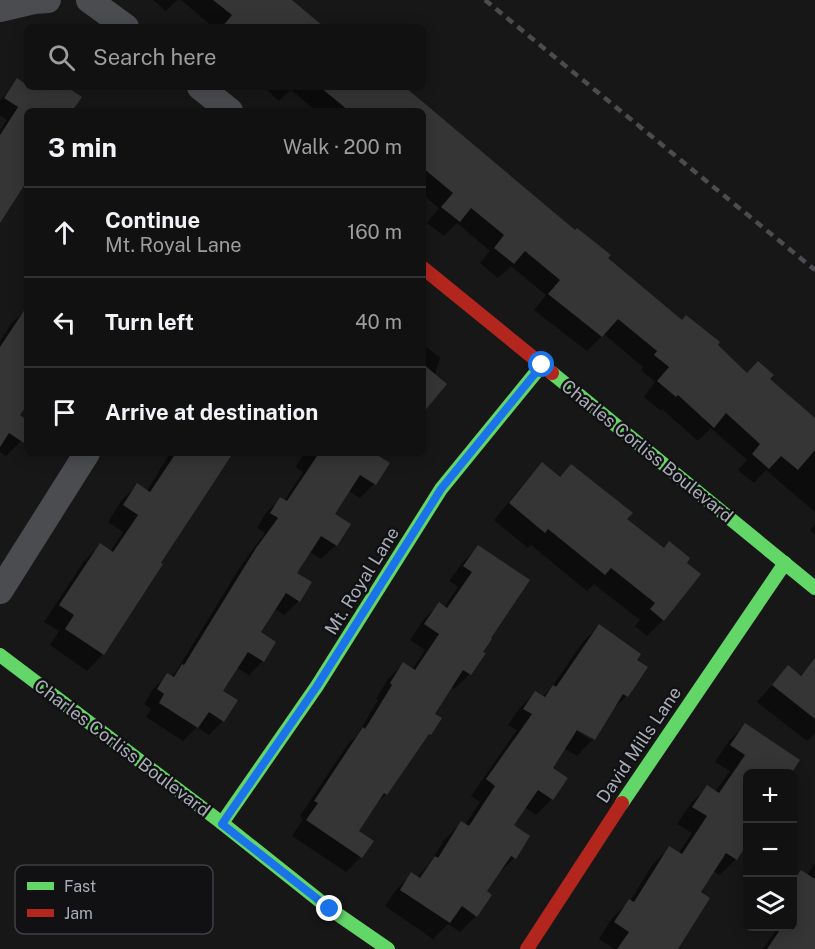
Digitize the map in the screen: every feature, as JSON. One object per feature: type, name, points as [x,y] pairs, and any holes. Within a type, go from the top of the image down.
[{"type":"street","points":[[0,9],[48,0]]},
{"type":"street","points":[[89,0],[122,24]]},
{"type":"street","points":[[205,90],[226,108]]},
{"type":"street","name":"Charles Corliss Boulevard","points":[[426,270],[815,588]]},
{"type":"street","name":"Mt. Royal Lane","points":[[222,824],[317,686],[441,489],[542,365]]},
{"type":"street","points":[[0,591],[85,456]]},
{"type":"street","name":"David Mills Lane","points":[[527,949],[633,785],[785,563]]},
{"type":"street","name":"Charles Corliss Boulevard","points":[[0,655],[330,909],[388,949]]},
{"type":"building","points":[[213,0],[292,0],[320,24],[224,24],[232,15]]},
{"type":"building","points":[[17,78],[24,83],[24,90],[72,90],[82,97],[74,108],[24,108],[24,186],[0,223],[0,135],[18,107],[4,98]]},
{"type":"building","points":[[324,90],[409,90],[575,230],[577,228],[611,255],[608,258],[682,320],[686,315],[720,342],[718,345],[747,373],[758,361],[774,375],[770,379],[815,418],[815,450],[798,470],[781,456],[769,469],[752,454],[760,444],[726,413],[714,428],[678,395],[676,397],[657,381],[669,367],[654,355],[657,351],[618,319],[602,337],[548,294],[560,280],[525,251],[514,264],[494,248],[504,235],[471,208],[460,222],[441,207],[453,193],[426,170],[426,108],[345,108]]},
{"type":"building","points":[[24,311],[24,409],[20,415],[24,418],[24,443],[9,433],[0,447],[0,347]]},
{"type":"building","points":[[426,366],[447,384],[426,409]]},
{"type":"building","points":[[174,456],[231,456],[104,655],[65,629],[74,615],[59,605],[100,543],[113,552],[138,515],[123,505],[137,483],[150,492]]},
{"type":"building","points":[[317,456],[379,456],[390,463],[376,485],[360,475],[335,514],[351,524],[337,546],[321,536],[297,573],[312,582],[300,602],[286,593],[261,632],[276,642],[264,662],[248,652],[223,691],[238,700],[224,722],[209,712],[198,728],[159,703],[164,694],[157,689],[167,673],[174,677],[182,664],[184,665],[256,548],[278,518],[270,513],[280,497],[287,501]]},
{"type":"building","points":[[542,462],[560,477],[571,464],[633,513],[627,519],[664,548],[669,541],[690,558],[687,563],[701,574],[664,621],[650,609],[655,603],[611,568],[605,575],[548,529],[545,533],[509,503]]},
{"type":"building","points":[[478,545],[530,580],[491,638],[483,652],[486,653],[471,675],[463,670],[435,714],[442,718],[431,735],[429,734],[387,795],[384,793],[359,831],[374,841],[362,858],[306,820],[318,803],[314,801],[363,727],[365,729],[403,662],[415,670],[439,634],[424,624],[439,602],[447,608],[472,572],[463,566]]},
{"type":"building","points":[[599,624],[641,654],[637,660],[648,667],[628,697],[623,694],[595,740],[577,730],[553,768],[568,778],[553,800],[538,790],[514,825],[530,836],[516,859],[511,856],[487,891],[492,895],[477,917],[462,906],[450,923],[400,890],[411,872],[420,878],[435,856],[438,858],[461,821],[469,826],[495,786],[486,779],[532,714],[523,709],[535,691],[545,697],[553,685],[556,687]]},
{"type":"building","points":[[815,658],[815,719],[772,685],[788,665],[801,676]]},
{"type":"building","points":[[745,723],[800,760],[794,769],[743,769],[743,850],[737,860],[726,853],[701,892],[710,898],[678,949],[617,949],[629,932],[614,922],[629,899],[634,902],[669,846],[682,854],[707,816],[692,807],[707,785],[719,793],[745,755],[730,745]]},
{"type":"building","points":[[801,870],[815,879],[815,949],[767,949],[779,931],[797,931],[797,876]]},
{"type":"railway","points":[[485,0],[815,270]]},
{"type":"traffic: fast","points":[[222,823],[317,686],[441,489],[542,365]]},
{"type":"traffic: fast","points":[[552,373],[815,588]]},
{"type":"traffic: fast","points":[[622,803],[785,563]]},
{"type":"traffic: fast","points":[[0,655],[222,823],[330,909],[388,949]]},
{"type":"traffic: jam","points":[[426,270],[552,373]]},
{"type":"traffic: jam","points":[[527,949],[622,803]]},
{"type":"route","points":[[330,909],[222,824],[317,686],[441,489],[542,365]]}]
